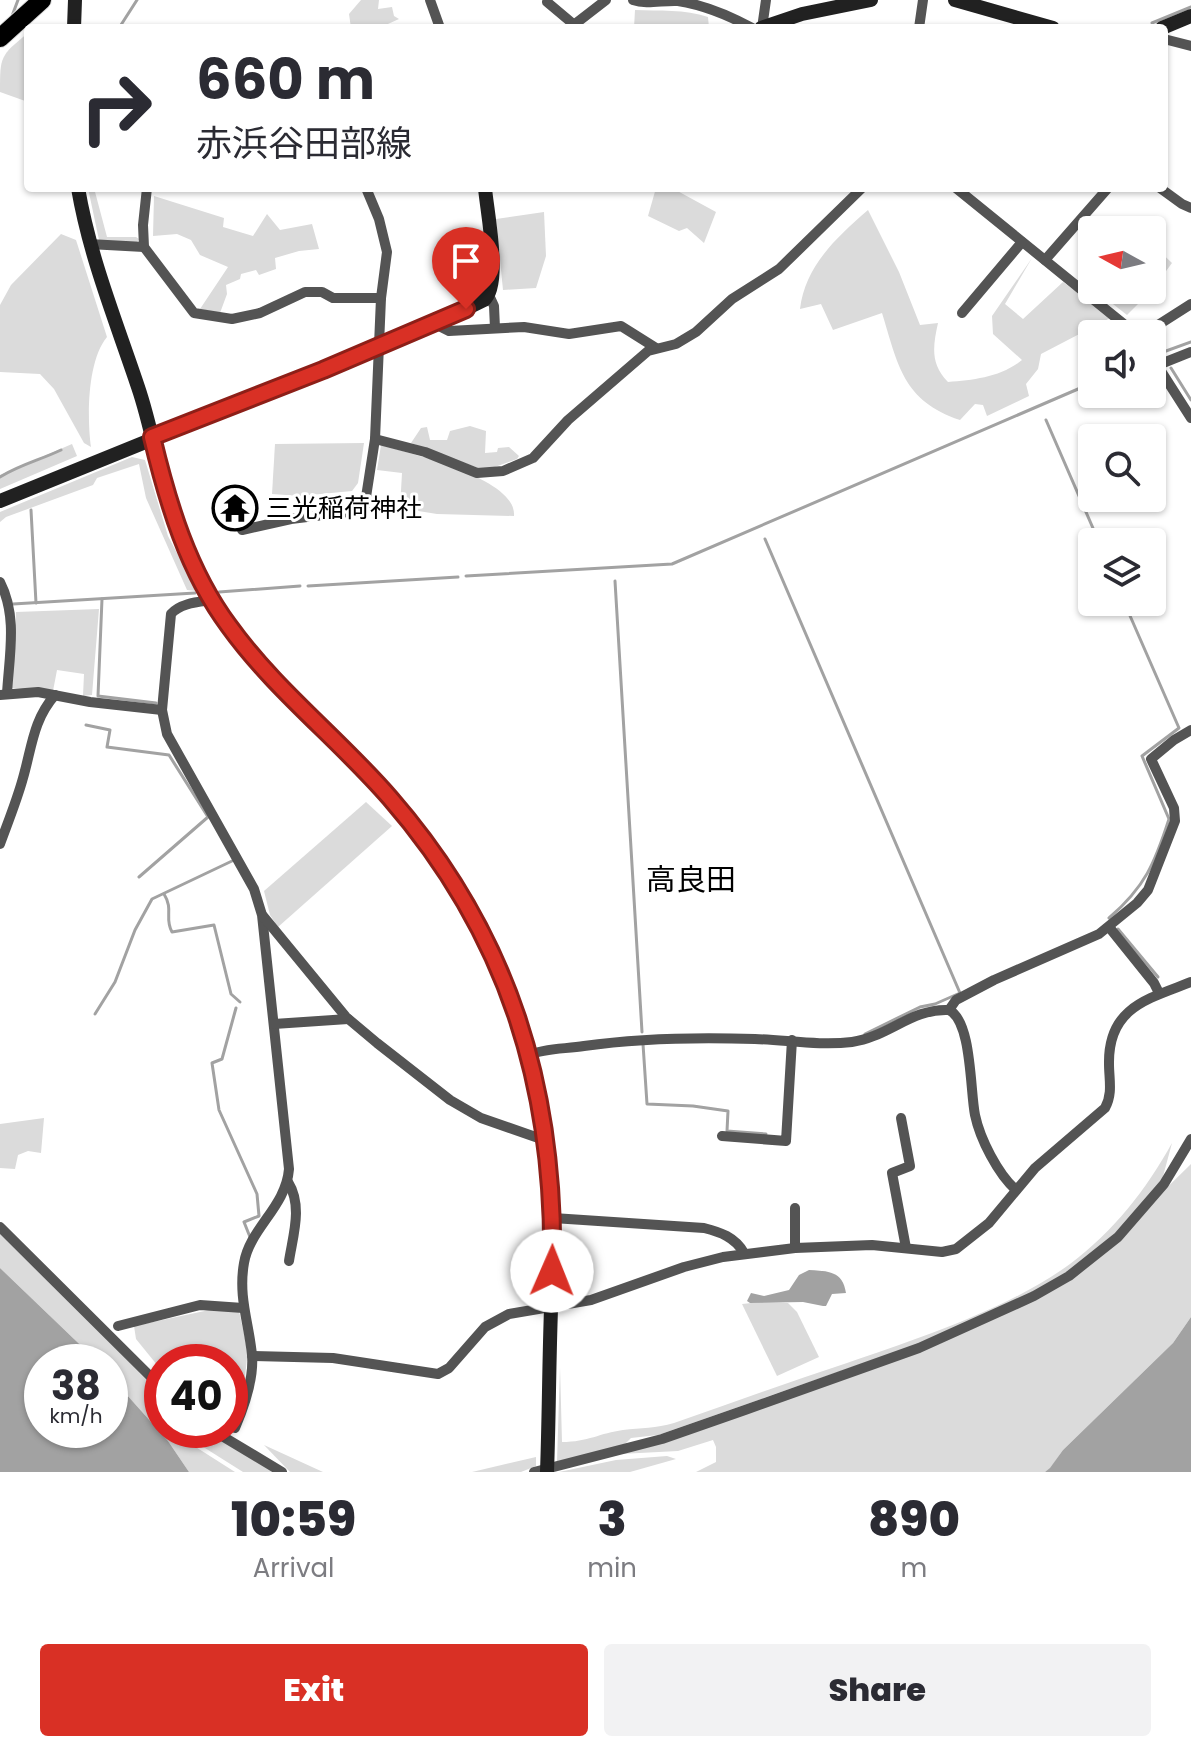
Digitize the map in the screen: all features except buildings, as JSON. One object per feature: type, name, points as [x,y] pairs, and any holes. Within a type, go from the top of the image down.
[{"type":"highway","points":[[0,38],[42,0]]},
{"type":"street","points":[[74,24],[75,0]]},
{"type":"street","points":[[430,0],[439,24]]},
{"type":"street","points":[[580,24],[606,0]]},
{"type":"street","points":[[633,0],[680,1],[743,24]]},
{"type":"street","points":[[763,24],[766,0]]},
{"type":"street","points":[[773,24],[802,14],[871,0]]},
{"type":"street","points":[[920,24],[923,0]]},
{"type":"street","points":[[955,0],[1039,24]]},
{"type":"street","points":[[547,2],[573,24]]},
{"type":"street","points":[[720,14],[720,24]]},
{"type":"street","points":[[1168,26],[1191,16]]},
{"type":"street","points":[[1168,40],[1191,46]]},
{"type":"street","points":[[79,192],[101,286],[139,389],[180,534],[212,600],[244,646],[388,796],[426,843],[466,903],[501,972],[529,1055],[547,1141],[553,1218],[542,1471],[648,1443],[745,1410],[919,1348],[1034,1296],[1069,1276],[1118,1237],[1164,1184],[1191,1139]]},
{"type":"street","points":[[147,192],[144,247],[194,313],[232,319],[260,313],[305,292],[322,292],[333,298],[381,298]]},
{"type":"street","points":[[242,530],[291,519],[364,510],[375,439],[381,298],[387,252],[379,219],[368,192]]},
{"type":"street","points":[[485,192],[493,276],[489,295],[494,306],[495,328]]},
{"type":"street","points":[[375,439],[425,452],[477,473],[503,471],[533,458],[568,420],[648,351],[676,344],[696,332],[732,299],[779,269],[858,192]]},
{"type":"street","points":[[962,192],[1119,320]]},
{"type":"street","points":[[1045,260],[1104,192]]},
{"type":"street","points":[[1166,192],[1191,208]]},
{"type":"street","points":[[962,313],[1022,242]]},
{"type":"street","points":[[89,244],[144,247]]},
{"type":"street","points":[[0,501],[435,324],[476,305],[489,295]]},
{"type":"street","points":[[1166,320],[1191,304]]},
{"type":"street","points":[[435,324],[449,331],[524,327],[569,334],[621,326],[656,348]]},
{"type":"street","points":[[1166,358],[1191,352]]},
{"type":"street","points":[[1166,378],[1191,418]]},
{"type":"street","points":[[0,582],[9,602],[11,618],[4,694],[38,692],[162,710]]},
{"type":"street","points":[[212,600],[174,609],[171,614],[162,710],[167,734],[254,889],[262,915],[289,1169],[288,1182],[279,1202],[246,1255],[242,1276],[243,1308],[252,1356],[248,1377]]},
{"type":"street","points":[[0,844],[23,781],[37,722],[42,710],[55,695]]},
{"type":"street","points":[[949,1010],[956,1000],[994,980],[1084,942],[1109,927],[1148,890],[1174,827],[1174,808],[1151,759],[1191,730]]},
{"type":"street","points":[[262,915],[348,1019],[450,1100],[481,1118],[547,1141]]},
{"type":"street","points":[[1109,927],[1159,993]]},
{"type":"street","points":[[252,1356],[333,1358],[438,1374],[449,1368],[477,1335],[500,1318],[520,1311],[591,1300],[684,1267],[744,1253],[795,1248],[883,1244],[942,1252],[956,1249],[989,1223],[1035,1168],[1105,1108],[1109,1096],[1112,1038],[1126,1013],[1159,993],[1191,982]]},
{"type":"street","points":[[529,1055],[640,1039],[792,1040],[819,1044],[864,1040],[923,1012],[949,1010],[958,1018],[966,1043],[975,1118],[997,1168],[1016,1190]]},
{"type":"street","points":[[274,1024],[348,1019]]},
{"type":"street","points":[[722,1136],[786,1141],[792,1040]]},
{"type":"street","points":[[901,1118],[910,1166],[892,1173],[906,1248]]},
{"type":"street","points":[[288,1182],[295,1193],[296,1218],[289,1261]]},
{"type":"street","points":[[795,1208],[795,1248]]},
{"type":"street","points":[[553,1218],[704,1228],[720,1232],[734,1241],[744,1253]]},
{"type":"street","points":[[0,1227],[144,1370]]},
{"type":"street","points":[[118,1326],[200,1305],[243,1308]]},
{"type":"street","points":[[242,1448],[282,1472]]},
{"type":"shaded area","points":[[361,0],[379,0],[378,9],[392,7],[394,16],[399,19],[388,24],[350,24],[349,14]]},
{"type":"shaded area","points":[[635,10],[699,14],[708,17],[709,24],[634,24]]},
{"type":"shaded area","points":[[24,36],[24,101],[0,92],[1,64],[12,47]]},
{"type":"shaded area","points":[[89,192],[95,192],[107,237],[139,239],[136,244],[99,240]]},
{"type":"shaded area","points":[[655,192],[679,192],[716,212],[704,243],[687,228],[679,231],[648,216]]},
{"type":"shaded area","points":[[154,196],[224,218],[223,227],[253,236],[267,214],[280,230],[312,224],[319,249],[275,258],[276,269],[259,275],[256,270],[241,274],[240,279],[226,285],[227,294],[220,313],[200,309],[228,267],[200,255],[191,240],[177,234],[153,236]]},
{"type":"shaded area","points":[[868,210],[899,272],[920,325],[938,323],[934,354],[938,368],[948,382],[996,374],[1022,360],[993,334],[992,316],[1032,258],[1005,304],[1023,319],[1063,282],[1078,293],[1078,304],[1094,304],[1112,317],[1106,320],[1078,320],[1078,335],[1041,354],[1038,369],[1026,384],[1029,396],[987,416],[983,405],[975,404],[960,420],[926,403],[914,392],[899,365],[882,313],[833,330],[821,304],[800,309],[808,279],[824,254]]},
{"type":"shaded area","points":[[544,212],[546,256],[536,288],[503,290],[496,219]]},
{"type":"shaded area","points":[[61,234],[76,240],[107,337],[100,347],[92,375],[89,406],[91,447],[84,443],[54,389],[40,374],[0,372],[0,305],[11,285]]},
{"type":"shaded area","points":[[1166,257],[1172,263],[1166,271]]},
{"type":"shaded area","points":[[1113,304],[1138,304],[1127,315]]},
{"type":"shaded area","points":[[470,426],[486,431],[485,453],[509,447],[519,456],[492,468],[481,469],[411,443],[421,428],[427,427],[430,440],[447,440],[450,431]]},
{"type":"shaded area","points":[[364,443],[358,483],[352,491],[300,496],[272,494],[275,444]]},
{"type":"shaded area","points":[[72,444],[77,456],[0,489],[0,475]]},
{"type":"shaded area","points":[[381,445],[437,461],[481,479],[499,490],[510,502],[514,516],[437,514],[400,508],[402,473],[377,470]]},
{"type":"shaded area","points":[[132,457],[145,460],[168,536],[197,591],[187,590],[146,498],[139,464],[97,478],[93,485],[6,517],[0,522],[0,512]]},
{"type":"shaded area","points":[[99,609],[92,695],[83,696],[84,674],[57,670],[53,691],[12,688],[16,612]]},
{"type":"shaded area","points":[[366,802],[392,826],[278,927],[270,915],[264,891]]},
{"type":"shaded area","points":[[44,1118],[41,1153],[28,1151],[18,1155],[15,1169],[0,1168],[0,1124]]},
{"type":"shaded area","points":[[1172,1143],[1162,1180],[1123,1226],[1069,1272],[1033,1293],[938,1337],[658,1435],[631,1438],[622,1447],[557,1462],[560,1367],[562,1442],[571,1442],[615,1431],[674,1423],[903,1344],[1020,1295],[1070,1264],[1101,1238],[1128,1209]]},
{"type":"shaded area","points":[[1191,1164],[1191,1317],[1173,1343],[1063,1450],[1045,1472],[696,1472],[716,1462],[713,1440],[678,1451],[620,1454],[902,1357],[1082,1271]]},
{"type":"shaded area","points":[[0,1230],[111,1344],[79,1344],[0,1268]]},
{"type":"shaded area","points":[[0,1268],[79,1344],[24,1344],[24,1448],[128,1448],[128,1396],[144,1414],[144,1448],[173,1448],[189,1472],[0,1472]]},
{"type":"shaded area","points":[[809,1270],[838,1276],[846,1293],[832,1294],[826,1306],[803,1302],[747,1301],[751,1293],[764,1296],[789,1290],[799,1275]]},
{"type":"shaded area","points":[[788,1303],[797,1312],[819,1357],[777,1376],[742,1304]]},
{"type":"shaded area","points":[[214,1309],[239,1311],[246,1344],[144,1344],[144,1349],[136,1339],[134,1326]]},
{"type":"shaded area","points":[[1191,1317],[1191,1472],[1045,1472],[1063,1450],[1173,1343]]},
{"type":"shaded area","points":[[128,1361],[144,1378],[144,1414],[128,1396]]},
{"type":"shaded area","points":[[264,1445],[323,1472],[290,1472]]},
{"type":"shaded area","points":[[173,1448],[197,1448],[235,1472],[189,1472]]},
{"type":"shaded area","points":[[205,1448],[236,1448],[274,1472],[243,1472]]},
{"type":"shaded area","points":[[667,1456],[676,1459],[630,1472],[559,1472],[616,1460]]},
{"type":"shaded area","points":[[536,1457],[536,1466],[521,1472],[472,1472]]},
{"type":"waterway","points":[[12,16],[18,0]]},
{"type":"waterway","points":[[122,24],[137,0]]},
{"type":"waterway","points":[[1152,23],[1191,7]]},
{"type":"waterway","points":[[1166,351],[1191,342]]},
{"type":"waterway","points":[[1171,368],[1191,400]]},
{"type":"waterway","points":[[466,576],[672,564],[1078,389]]},
{"type":"waterway","points":[[1046,420],[1093,528]]},
{"type":"waterway","points":[[0,477],[61,450]]},
{"type":"waterway","points":[[31,510],[36,603]]},
{"type":"waterway","points":[[765,539],[960,993],[920,1007],[865,1034]]},
{"type":"waterway","points":[[308,586],[458,577]]},
{"type":"waterway","points":[[615,581],[642,1032]]},
{"type":"waterway","points":[[219,592],[300,586]]},
{"type":"waterway","points":[[13,604],[195,593]]},
{"type":"waterway","points":[[102,599],[98,696],[156,703]]},
{"type":"waterway","points":[[1109,918],[1140,885],[1159,849],[1169,819],[1142,756],[1179,728],[1130,616]]},
{"type":"waterway","points":[[86,725],[110,730],[107,747],[169,755],[208,817],[139,877]]},
{"type":"waterway","points":[[95,1014],[115,982],[135,930],[152,899],[232,861]]},
{"type":"waterway","points":[[164,894],[172,932],[214,925],[231,994],[240,1002]]},
{"type":"waterway","points":[[1118,929],[1158,977]]},
{"type":"waterway","points":[[236,1008],[222,1059],[212,1063],[219,1110],[257,1194],[259,1216],[244,1222],[250,1237]]},
{"type":"waterway","points":[[643,1044],[647,1104],[728,1111],[727,1131],[766,1134]]},
{"type":"place","name":"三光稲荷神社","points":[[235,508]]},
{"type":"district","name":"高良田","points":[[691,879]]},
{"type":"route","points":[[466,309],[208,417],[152,437],[180,534],[204,586],[226,623],[265,669],[388,796],[426,843],[466,903],[501,972],[529,1055],[542,1110],[552,1195],[552,1271]]}]
